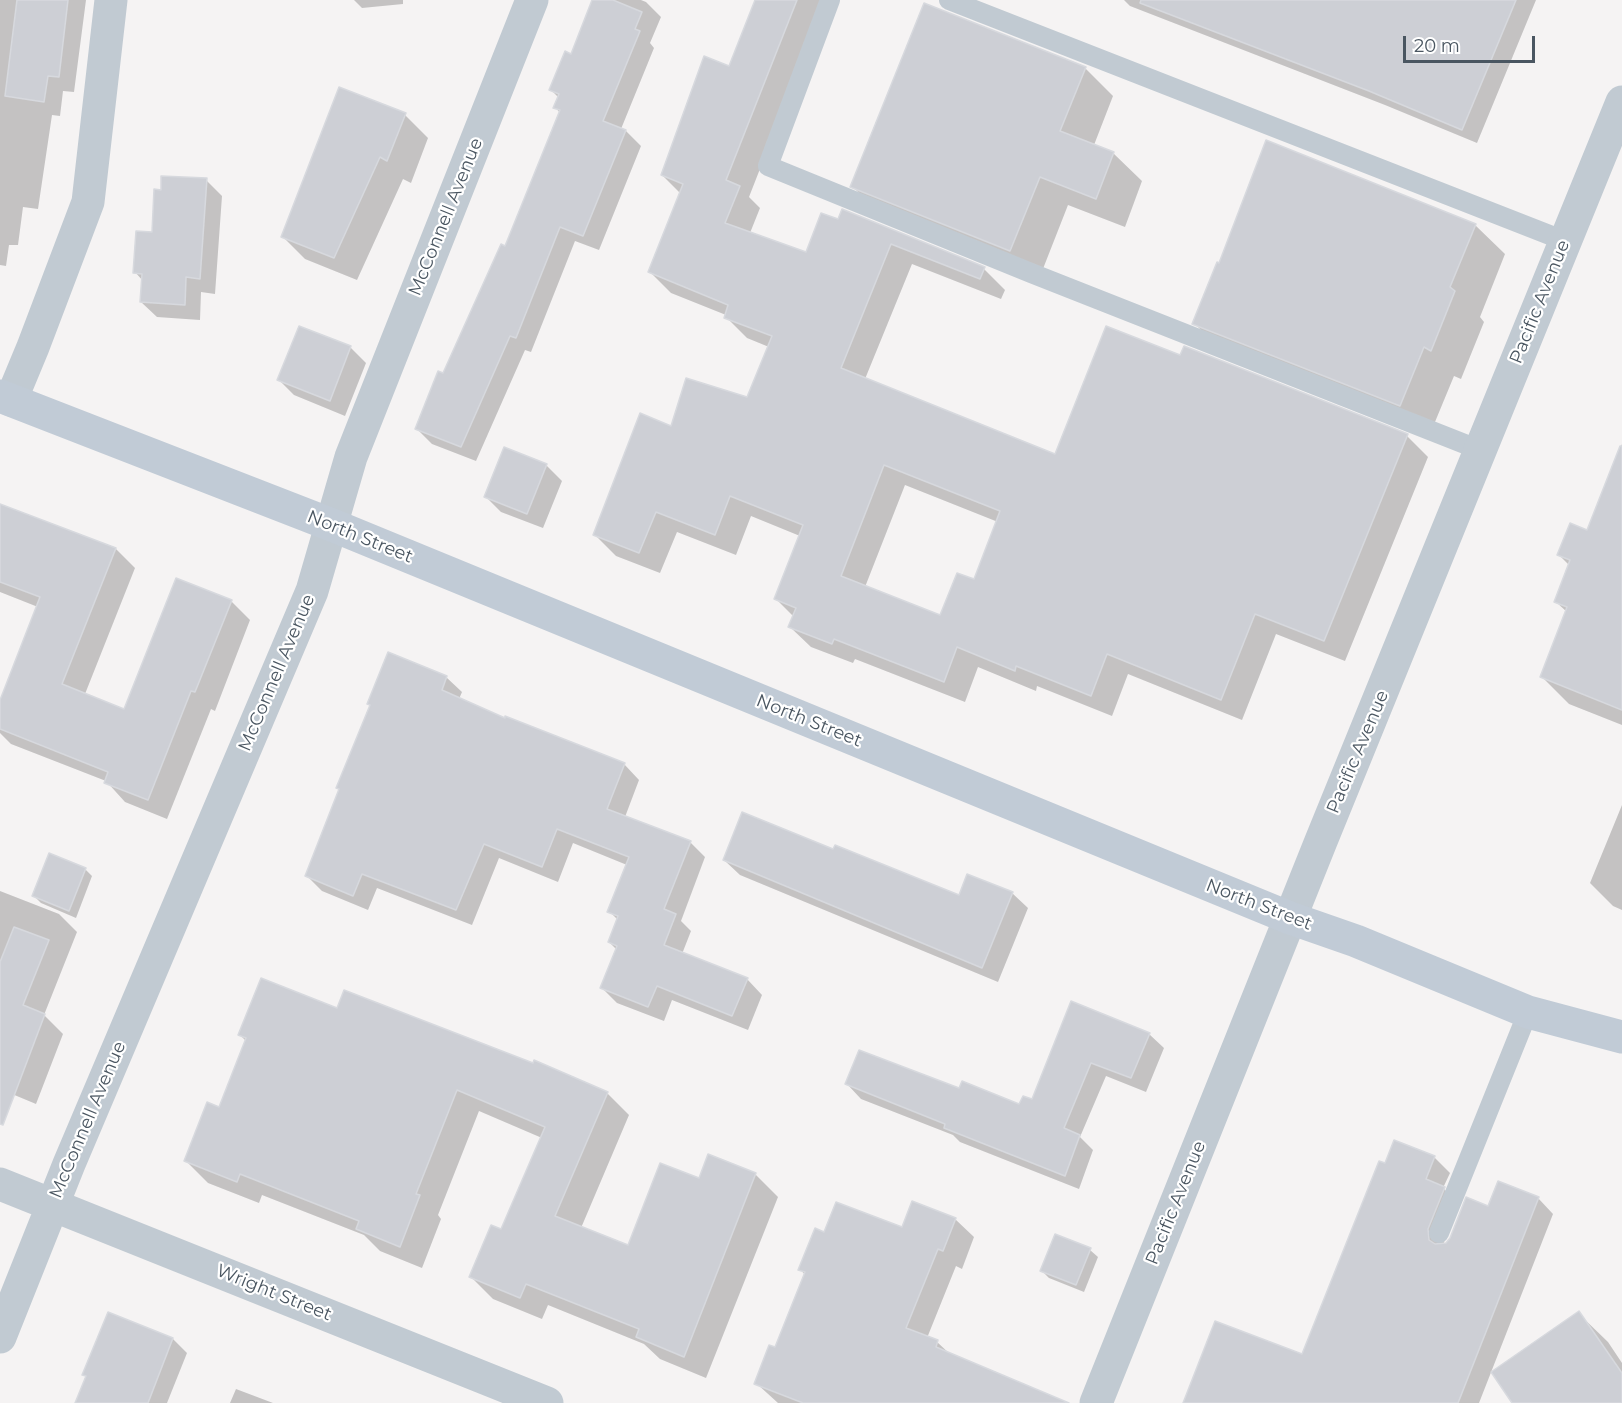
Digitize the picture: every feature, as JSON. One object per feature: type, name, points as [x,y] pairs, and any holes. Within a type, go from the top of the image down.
[{"type":"main road","name":"North Street","points":[[5,398],[332,525],[1290,918],[1356,941],[1528,1012],[1622,1037]]},
{"type":"street","points":[[5,398],[33,347],[88,202],[111,0]]},
{"type":"street","name":"McConnell Avenue","points":[[0,1337],[53,1205],[312,591],[351,457],[532,0]]},
{"type":"street","name":"Pacific Avenue","points":[[1096,1403],[1290,918],[1622,102]]},
{"type":"street","name":"Wright Street","points":[[0,1184],[547,1403]]},
{"type":"lane","points":[[830,0],[768,166],[1031,273],[1480,450]]},
{"type":"lane","points":[[949,0],[1565,241]]},
{"type":"lane","points":[[1439,1233],[1528,1012]]},
{"type":"building","points":[[17,0],[68,0],[59,77],[48,76],[44,102],[5,96]]},
{"type":"building","points":[[592,0],[613,0],[642,12],[635,29],[640,31],[603,121],[626,130],[583,236],[560,227],[516,338],[510,336],[461,447],[415,429],[438,371],[443,373],[501,244],[505,246],[560,110],[553,108],[559,94],[549,90],[565,51],[571,54]]},
{"type":"building","points":[[755,0],[797,0],[726,180],[740,186],[725,223],[806,252],[821,213],[838,219],[842,209],[985,267],[980,279],[891,244],[841,368],[1055,454],[1106,326],[1180,355],[1184,346],[1408,434],[1324,641],[1255,614],[1221,700],[1107,654],[1091,696],[1016,666],[1015,671],[957,647],[944,682],[834,639],[832,644],[788,627],[796,608],[774,599],[803,525],[730,496],[715,535],[656,512],[639,553],[593,535],[640,413],[671,426],[686,378],[747,397],[772,336],[724,318],[728,305],[648,272],[683,184],[661,175],[704,56],[729,66]],"holes":[[[884,465],[1000,511],[974,579],[957,573],[940,615],[841,576]]]},
{"type":"building","points":[[1141,0],[1516,0],[1462,130],[1369,91],[1140,3]]},
{"type":"building","points":[[924,3],[1086,67],[1060,131],[1114,152],[1096,199],[1040,177],[1010,251],[850,187]]},
{"type":"building","points":[[339,87],[406,113],[387,161],[380,157],[334,258],[281,237]]},
{"type":"building","points":[[1266,140],[1476,224],[1450,287],[1455,291],[1431,351],[1424,347],[1400,406],[1192,324],[1217,262],[1219,263]]},
{"type":"building","points":[[161,176],[207,178],[200,279],[186,277],[185,305],[140,302],[142,274],[133,273],[136,231],[152,232],[154,189],[161,190]]},
{"type":"building","points":[[299,326],[351,346],[330,401],[277,380]]},
{"type":"building","points":[[1620,446],[1622,446],[1622,710],[1540,677],[1567,607],[1554,602],[1570,560],[1557,555],[1570,523],[1587,530]]},
{"type":"building","points":[[504,447],[547,464],[527,514],[484,497]]},
{"type":"building","points":[[0,504],[116,548],[62,684],[124,709],[176,578],[232,600],[195,692],[191,691],[148,800],[104,783],[108,772],[0,729],[0,700],[40,597],[0,582]]},
{"type":"building","points":[[388,652],[447,676],[442,690],[505,718],[505,716],[625,763],[607,809],[691,841],[664,909],[676,914],[664,945],[748,978],[732,1016],[657,986],[648,1007],[600,988],[617,946],[608,942],[618,916],[607,912],[629,857],[557,829],[542,867],[484,844],[456,910],[362,874],[353,896],[305,876]]},
{"type":"building","points":[[742,812],[833,849],[835,845],[959,895],[967,874],[1013,892],[982,968],[723,860]]},
{"type":"building","points":[[49,853],[86,868],[69,911],[32,896]]},
{"type":"building","points":[[14,927],[49,940],[23,1005],[45,1014],[3,1125],[0,1124],[0,962]]},
{"type":"building","points":[[261,978],[337,1008],[344,990],[533,1063],[534,1060],[608,1092],[555,1216],[628,1245],[660,1163],[699,1178],[708,1154],[756,1173],[684,1357],[636,1337],[639,1329],[526,1284],[520,1298],[469,1277],[491,1225],[501,1229],[545,1127],[457,1090],[416,1194],[420,1195],[400,1247],[356,1229],[359,1221],[240,1174],[237,1182],[184,1161],[207,1102],[219,1107],[246,1038],[238,1035]]},
{"type":"building","points":[[1071,1001],[1150,1033],[1131,1078],[1091,1063],[1064,1128],[1080,1135],[1065,1176],[944,1128],[945,1124],[845,1084],[859,1050],[959,1088],[962,1081],[1019,1104],[1023,1096],[1032,1099]]},
{"type":"building","points":[[1394,1140],[1435,1156],[1426,1179],[1445,1187],[1428,1229],[1429,1240],[1435,1244],[1446,1243],[1450,1238],[1466,1197],[1488,1206],[1498,1181],[1539,1197],[1458,1403],[1183,1403],[1215,1321],[1302,1354],[1379,1161],[1385,1163]]},
{"type":"building","points":[[912,1201],[956,1218],[943,1251],[938,1249],[906,1328],[938,1340],[936,1347],[1069,1403],[803,1403],[754,1384],[769,1345],[775,1347],[805,1272],[798,1270],[815,1228],[824,1232],[836,1202],[902,1227]]},
{"type":"building","points":[[1055,1234],[1091,1248],[1076,1285],[1040,1271]]},
{"type":"building","points":[[1579,1311],[1622,1373],[1622,1403],[1512,1403],[1491,1372]]},
{"type":"building","points":[[108,1312],[173,1338],[148,1403],[75,1403],[86,1376],[82,1375]]}]
